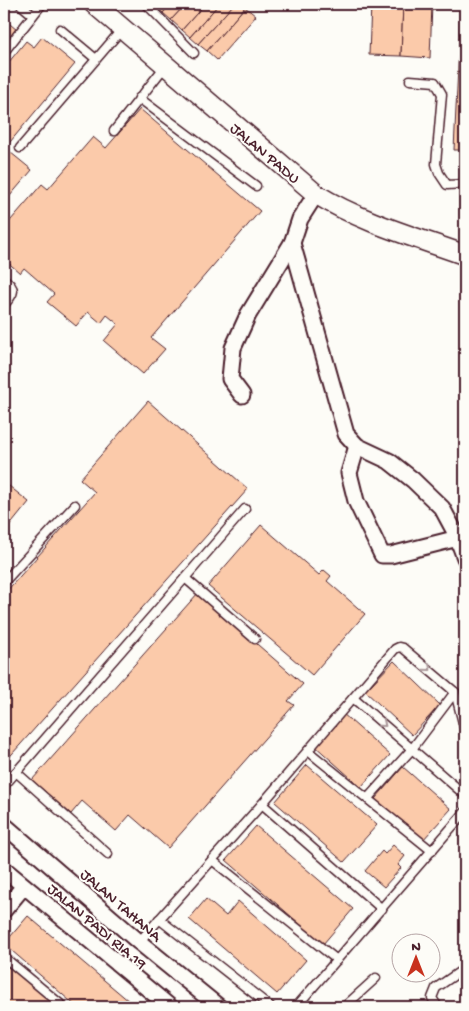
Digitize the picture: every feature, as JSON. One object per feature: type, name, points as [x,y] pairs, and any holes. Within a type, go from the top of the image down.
[{"type":"street","name":"JALAN PADU","points":[[94,4],[316,194],[332,204],[374,222],[465,255]]},
{"type":"street","points":[[242,395],[230,379],[233,348],[248,315],[292,243],[300,219],[316,194]]},
{"type":"street","points":[[292,243],[346,434],[357,446],[389,461],[413,480],[442,508],[458,538],[465,558]]},
{"type":"street","points":[[357,446],[349,473],[356,501],[382,554],[391,555],[458,538]]},
{"type":"street","name":"JALAN TAHANA","points":[[4,825],[139,942],[219,1007]]},
{"type":"street","name":"JALAN PADI RIA 19","points":[[4,869],[170,1007]]},
{"type":"street","points":[[4,910],[24,886]]},
{"type":"lane","points":[[20,4],[33,15]]},
{"type":"lane","points":[[4,52],[42,4]]},
{"type":"lane","points":[[146,4],[194,52]]},
{"type":"lane","points":[[20,148],[123,28]]},
{"type":"lane","points":[[60,29],[96,59]]},
{"type":"lane","points":[[114,131],[166,65]]},
{"type":"lane","points":[[410,80],[435,82],[442,94],[436,164],[439,173],[447,184],[465,184]]},
{"type":"lane","points":[[139,98],[256,186]]},
{"type":"lane","points":[[4,278],[14,289],[4,305]]},
{"type":"lane","points":[[4,582],[75,505]]},
{"type":"lane","points":[[5,782],[16,772],[245,510]]},
{"type":"lane","points":[[185,578],[255,639]]},
{"type":"lane","points":[[139,942],[262,804],[395,649],[403,648],[456,692],[465,731]]},
{"type":"lane","points":[[368,798],[412,749],[456,692]]},
{"type":"lane","points":[[353,698],[465,795]]},
{"type":"lane","points":[[308,751],[432,851]]},
{"type":"lane","points":[[16,772],[108,854]]},
{"type":"lane","points":[[262,804],[382,909]]},
{"type":"lane","points":[[296,1007],[465,812]]},
{"type":"lane","points":[[212,860],[337,960]]},
{"type":"lane","points":[[159,919],[271,1007]]},
{"type":"lane","points":[[4,957],[64,1007]]},
{"type":"lane","points":[[438,1007],[432,998],[436,988],[465,968]]},
{"type":"lane","points":[[344,1007],[376,978]]},
{"type":"building","points":[[157,4],[171,4],[163,13],[155,6]]},
{"type":"building","points":[[171,4],[186,4],[171,20],[163,13]]},
{"type":"building","points":[[186,4],[205,4],[182,30],[171,20]]},
{"type":"building","points":[[205,4],[219,4],[190,37],[182,30]]},
{"type":"building","points":[[219,4],[234,4],[198,44],[190,37]]},
{"type":"building","points":[[234,4],[241,4],[245,7],[207,51],[198,44]]},
{"type":"building","points":[[371,4],[403,4],[401,56],[369,55]]},
{"type":"building","points":[[403,4],[432,4],[430,58],[401,56]]},
{"type":"building","points":[[461,4],[465,4],[465,150],[454,150]]},
{"type":"building","points":[[245,7],[256,16],[217,60],[207,51]]},
{"type":"building","points":[[4,19],[17,30],[4,46]]},
{"type":"building","points":[[42,37],[75,64],[5,148],[32,170],[4,203],[4,68],[26,41],[34,47]]},
{"type":"building","points":[[140,109],[260,211],[151,338],[165,349],[143,374],[104,341],[118,324],[107,315],[101,323],[88,312],[76,326],[47,302],[54,294],[24,268],[20,273],[4,259],[4,228],[42,184],[48,189],[93,137],[106,148]]},
{"type":"building","points":[[4,283],[12,290],[4,299]]},
{"type":"building","points":[[148,401],[248,489],[4,763],[4,594],[95,492],[80,479]]},
{"type":"building","points":[[4,482],[29,502],[4,533]]},
{"type":"building","points":[[261,525],[319,575],[324,570],[331,576],[327,581],[365,614],[312,675],[208,586]]},
{"type":"building","points":[[198,593],[303,684],[288,701],[294,705],[168,848],[130,815],[116,831],[82,801],[71,814],[32,780]]},
{"type":"building","points":[[394,661],[440,705],[412,735],[365,691]]},
{"type":"building","points":[[342,713],[390,755],[361,787],[314,745]]},
{"type":"building","points":[[307,765],[377,825],[344,862],[275,802]]},
{"type":"building","points":[[403,767],[451,809],[422,841],[375,799]]},
{"type":"building","points":[[256,826],[353,909],[323,944],[226,860]]},
{"type":"building","points":[[393,845],[405,856],[398,865],[401,868],[384,887],[365,871],[382,851],[385,854]]},
{"type":"building","points":[[206,899],[226,916],[238,901],[306,960],[277,994],[189,919]]},
{"type":"building","points":[[28,916],[136,1007],[77,1007],[4,944]]},
{"type":"building","points":[[4,959],[61,1007],[4,1007]]}]
